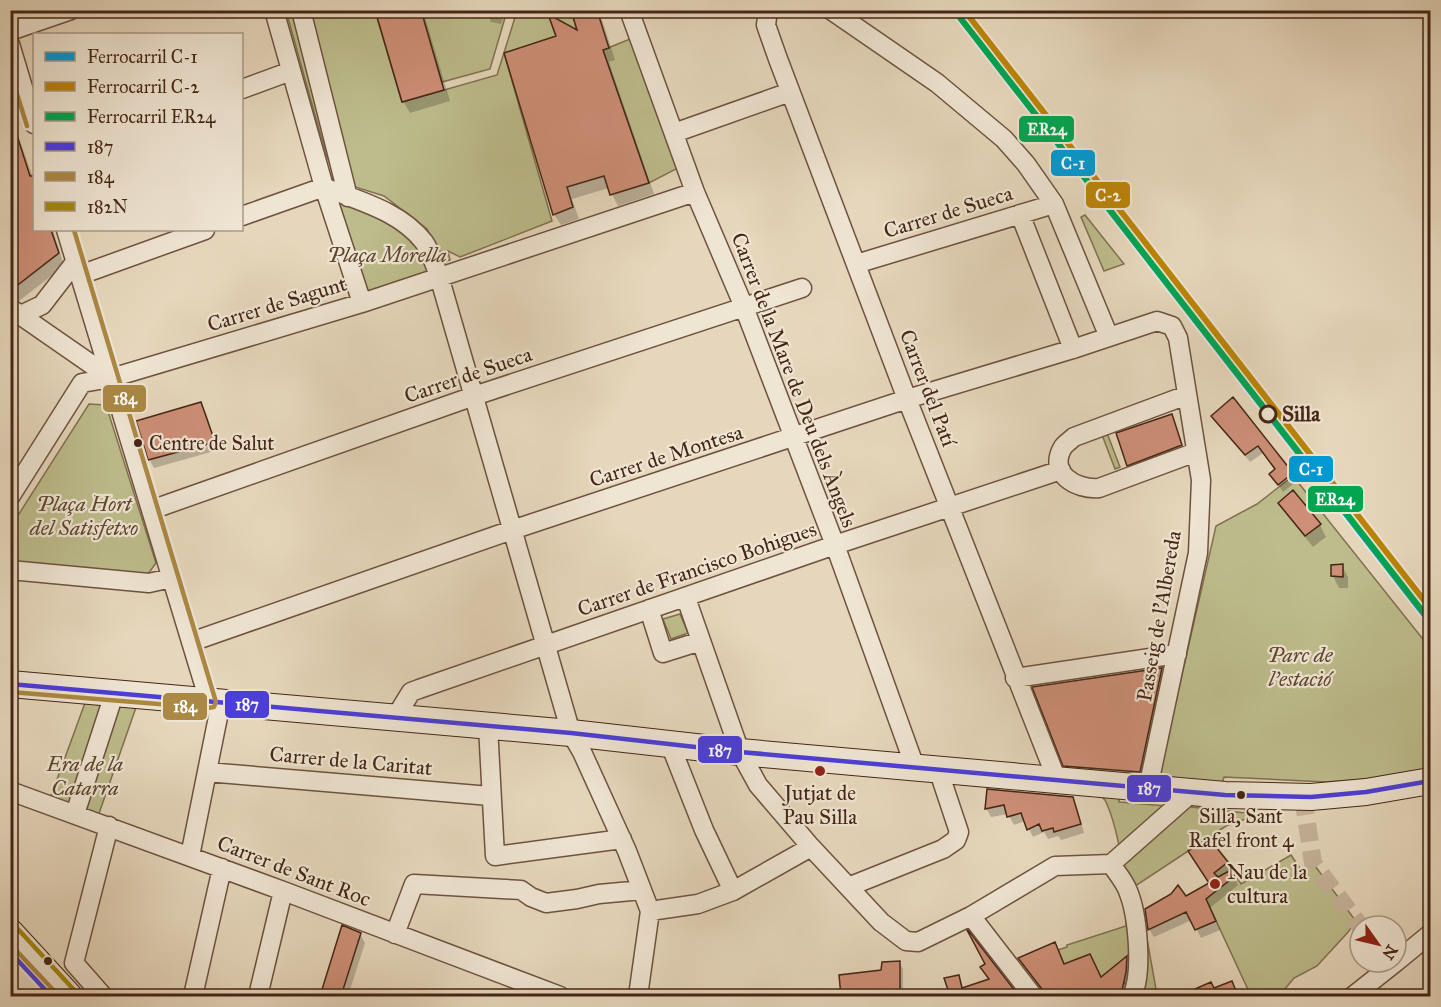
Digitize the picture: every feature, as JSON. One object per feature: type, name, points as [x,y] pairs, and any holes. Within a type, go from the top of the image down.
[{"type":"street","points":[[10,31],[71,10]]},
{"type":"street","points":[[274,10],[324,187],[362,303]]},
{"type":"street","points":[[301,10],[348,196]]},
{"type":"street","name":"Carrer de la Mare de Deu dels Àngels","points":[[629,10],[695,192],[744,307],[835,545],[927,768],[959,832],[956,840],[943,849],[848,887]]},
{"type":"street","name":"Carrer del Patí","points":[[768,10],[766,25],[790,92],[1015,678],[1057,780]]},
{"type":"street","points":[[827,11],[904,59],[963,104],[1004,139],[1026,164],[1054,204],[1109,337]]},
{"type":"street","points":[[10,44],[33,120]]},
{"type":"street","points":[[243,89],[291,71]]},
{"type":"street","points":[[10,92],[29,104]]},
{"type":"street","points":[[674,133],[790,92]]},
{"type":"street","points":[[243,216],[324,187],[388,212],[412,228],[426,244],[440,276],[571,734],[582,752],[622,839],[650,911],[638,996]]},
{"type":"street","name":"Carrer de Sagunt","points":[[10,497],[18,468],[82,383],[111,378],[362,303],[695,192]]},
{"type":"street","name":"Carrer de Sueca","points":[[856,264],[1054,204]]},
{"type":"street","points":[[1020,214],[1073,349]]},
{"type":"street","points":[[66,231],[191,642],[215,702],[207,772],[190,856]]},
{"type":"street","points":[[16,312],[42,305],[78,268],[202,231]]},
{"type":"street","name":"Carrer de Sueca","points":[[151,510],[474,396],[802,288]]},
{"type":"street","points":[[16,312],[111,378]]},
{"type":"street","name":"Carrer de Montesa","points":[[191,642],[512,530],[907,399],[1157,321]]},
{"type":"street","name":"Passeig de l'Albereda","points":[[1148,789],[1198,553],[1201,480],[1178,338],[1173,326],[1157,321]]},
{"type":"street","points":[[1187,395],[1074,437],[1064,447],[1059,461],[1067,480],[1087,489],[1099,488],[1196,452]]},
{"type":"street","name":"Carrer de Francisco Bohigues","points":[[395,718],[411,692],[545,644],[1061,470]]},
{"type":"street","points":[[10,570],[149,583],[171,578]]},
{"type":"street","points":[[686,598],[740,752],[758,785],[811,847],[881,922],[906,941],[918,942],[971,916],[1055,866],[1111,864],[1188,796]]},
{"type":"street","points":[[649,609],[663,653],[701,641]]},
{"type":"street","points":[[1015,678],[1177,654]]},
{"type":"street","points":[[10,684],[1225,795],[1311,797],[1366,792],[1431,781]]},
{"type":"street","points":[[75,814],[114,693]]},
{"type":"street","points":[[488,726],[495,856],[622,839]]},
{"type":"street","points":[[670,744],[704,830],[733,891]]},
{"type":"street","name":"Carrer de la Caritat","points":[[207,772],[490,795]]},
{"type":"street","name":"Carrer de Sant Roc","points":[[10,791],[284,891],[560,996]]},
{"type":"street","points":[[103,996],[74,963],[109,826]]},
{"type":"street","points":[[650,911],[698,904],[733,891],[811,847]]},
{"type":"street","points":[[1111,864],[1128,890],[1134,912],[1138,941],[1136,984],[1133,994]]},
{"type":"street","points":[[193,996],[222,868]]},
{"type":"street","points":[[395,933],[414,884],[521,890],[546,903],[642,890]]},
{"type":"street","points":[[258,996],[284,891]]},
{"type":"street","points":[[971,916],[1033,996]]},
{"type":"street","points":[[10,932],[69,996]]},
{"type":"street","points":[[1408,952],[1431,934]]},
{"type":"street","points":[[10,951],[51,996]]},
{"type":"street","points":[[1353,996],[1381,974]]},
{"type":"green space","points":[[286,11],[375,11],[402,102],[497,75],[517,11],[571,11],[577,30],[549,15],[556,37],[504,53],[552,221],[460,257],[448,251],[450,260],[443,262],[427,229],[384,196],[336,181],[326,154]]},
{"type":"green space","points":[[421,11],[507,11],[490,69],[442,82]]},
{"type":"green space","points":[[630,39],[680,167],[649,183],[603,50]]},
{"type":"green space","name":"Plaça Morella","points":[[335,197],[378,214],[423,249],[428,277],[367,296]]},
{"type":"green space","points":[[1085,215],[1124,264],[1104,271],[1081,217]]},
{"type":"green space","name":"Plaça Hort del Satisfetxo","points":[[89,404],[106,405],[156,563],[145,578],[11,564],[10,528]]},
{"type":"green space","points":[[1107,433],[1120,467],[1115,469],[1102,435]]},
{"type":"green space","name":"Parc de l'estació","points":[[1293,476],[1430,648],[1430,770],[1381,778],[1326,782],[1224,777],[1221,787],[1168,783],[1159,775],[1216,526],[1257,504]]},
{"type":"green space","points":[[680,614],[688,633],[671,639],[663,619]]},
{"type":"green space","name":"Era de la Catarra","points":[[89,692],[140,696],[96,822],[48,804]]},
{"type":"green space","points":[[1120,791],[1119,802],[1178,807],[1194,796],[1192,807],[1245,813],[1245,803],[1252,803],[1254,816],[1226,826],[1132,888],[1142,911],[1156,989],[1142,996],[1117,996],[1122,995],[1126,986],[1123,980],[1077,996],[1058,950],[1126,926],[1124,880],[1119,846],[1104,798],[1097,793]]},
{"type":"green space","points":[[1291,855],[1301,870],[1313,863],[1351,914],[1348,914],[1348,932],[1317,966],[1294,978],[1279,996],[1251,996],[1206,899],[1214,873],[1228,862],[1241,884]]},
{"type":"building","points":[[375,10],[421,10],[444,90],[402,102]]},
{"type":"building","points":[[571,10],[597,10],[609,48],[603,50],[649,183],[610,195],[604,176],[567,187],[573,207],[553,215],[504,53],[556,36],[548,14],[577,30]]},
{"type":"building","points":[[10,123],[13,123],[30,176],[33,176],[33,231],[51,231],[59,253],[10,291]]},
{"type":"building","points":[[1233,397],[1293,473],[1278,485],[1269,474],[1275,469],[1258,446],[1245,455],[1211,416]]},
{"type":"building","points":[[201,402],[215,442],[148,460],[136,421]]},
{"type":"building","points":[[1172,414],[1182,445],[1127,466],[1116,433]]},
{"type":"building","points":[[1293,490],[1321,524],[1305,536],[1278,503]]},
{"type":"building","points":[[1343,564],[1343,577],[1331,576],[1331,565]]},
{"type":"building","points":[[1162,668],[1140,772],[1063,766],[1032,687]]},
{"type":"building","points":[[987,789],[1073,797],[1081,824],[1054,832],[1053,828],[1042,831],[1039,824],[1027,830],[1021,813],[1007,817],[1004,805],[985,809]]},
{"type":"building","name":"Nau de la cultura","points":[[1209,838],[1228,862],[1214,873],[1218,877],[1231,870],[1235,876],[1206,899],[1216,921],[1195,930],[1186,912],[1148,930],[1145,909],[1171,894],[1178,885],[1186,896],[1209,883],[1188,851]]},
{"type":"building","points":[[342,925],[361,933],[341,996],[320,996]]},
{"type":"building","points":[[967,930],[1019,996],[944,996],[949,993],[944,978],[959,975],[962,988],[989,979],[980,967],[985,964]]},
{"type":"building","points":[[1055,942],[1064,964],[1090,954],[1101,977],[1127,956],[1121,995],[1044,996],[1042,989],[1018,958]]},
{"type":"building","points":[[900,961],[900,996],[841,996],[839,975],[881,970],[882,962]]},
{"type":"building","points":[[1232,981],[1238,996],[1179,996],[1211,982],[1214,988]]},
{"type":"tunnel","points":[[1303,797],[1313,863],[1351,914]]},
{"type":"rail line","name":"C-1","points":[[954,10],[1430,622]]},
{"type":"rail line","name":"C-2","points":[[964,10],[1430,608]]},
{"type":"rail line","name":"ER24","points":[[958,15],[1424,613]]},
{"type":"transit line","name":"184","points":[[10,72],[27,126]]},
{"type":"transit line","name":"184","points":[[10,692],[208,708],[214,707],[216,702],[74,231]]},
{"type":"transit line","name":"187","points":[[10,684],[571,733],[740,752],[1225,795],[1311,797],[1366,792],[1430,781]]},
{"type":"transit line","name":"182N","points":[[16,927],[75,991]]},
{"type":"transit line","name":"184","points":[[10,944],[59,996]]},
{"type":"transit line","name":"187","points":[[10,952],[51,996]]},
{"type":"place","name":"Silla","points":[[1268,414]]},
{"type":"place","name":"Centre de Salut","points":[[138,443]]},
{"type":"place","name":"Jutjat de Pau Silla","points":[[820,771]]},
{"type":"place","name":"Silla, Sant Rafel front 4","points":[[1241,795]]},
{"type":"place","name":"Nau de la cultura","points":[[1215,884]]}]
